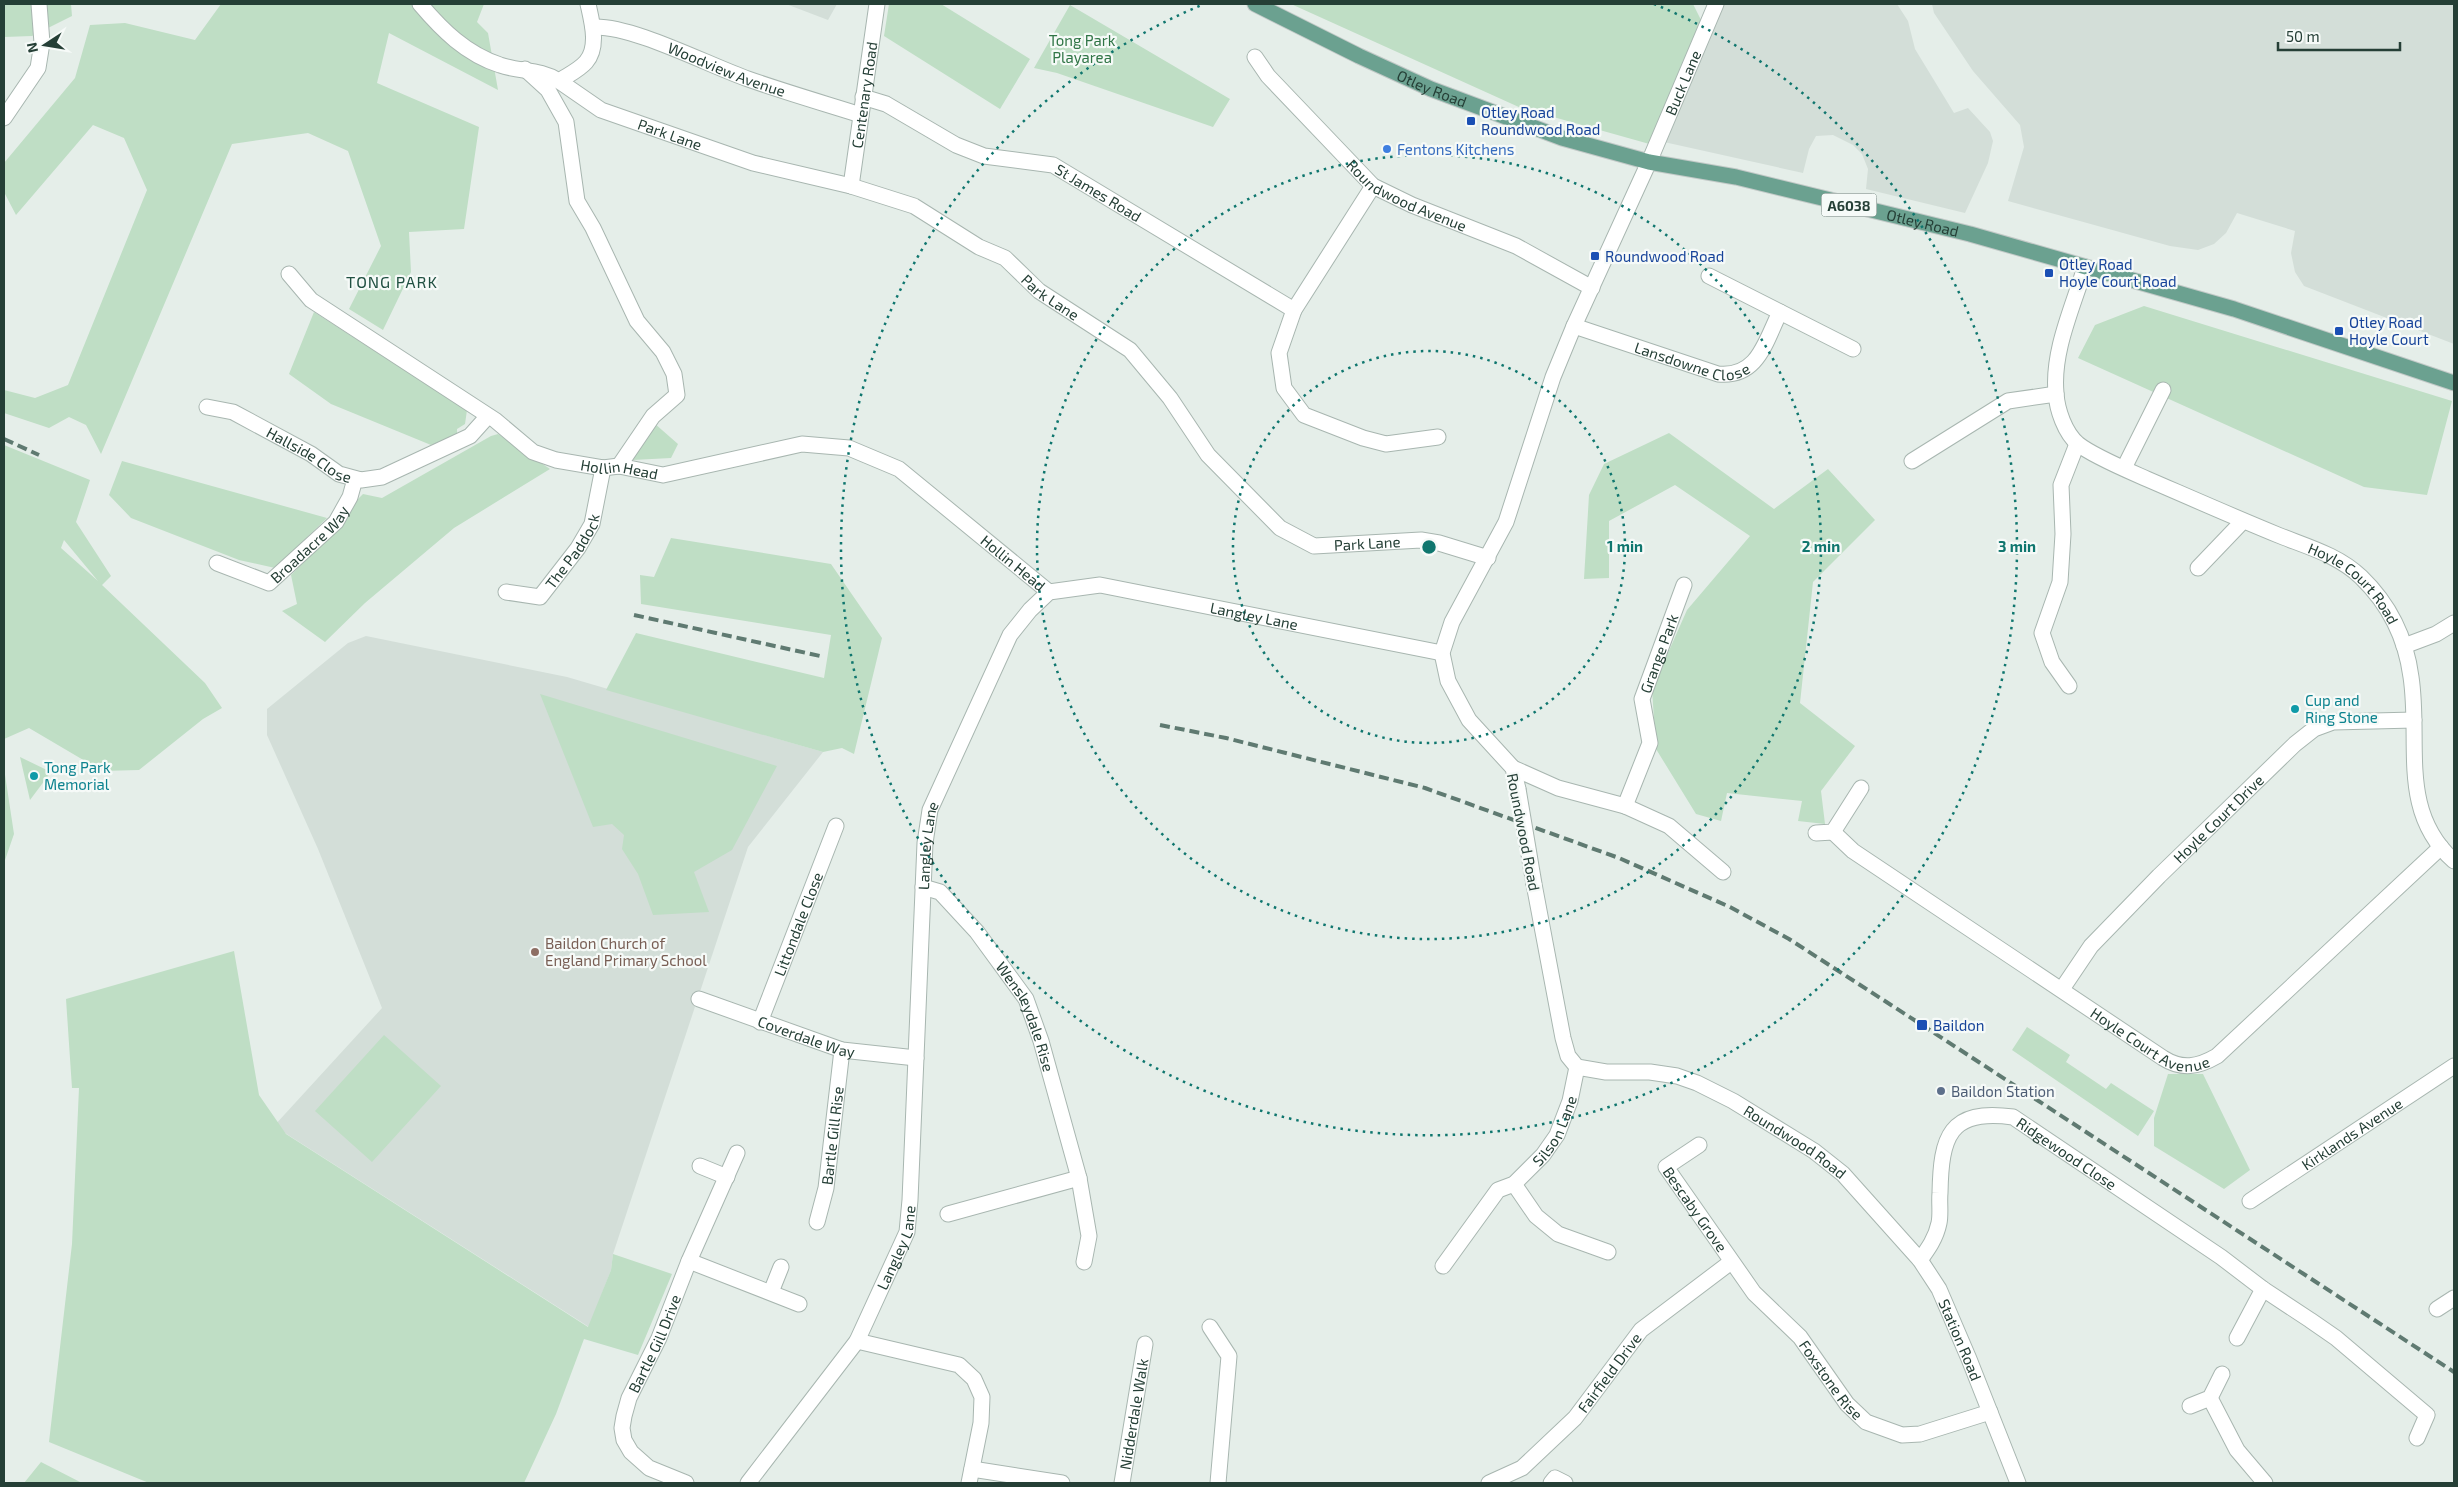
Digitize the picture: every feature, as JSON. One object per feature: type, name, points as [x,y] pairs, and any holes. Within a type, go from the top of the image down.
[{"type":"main road","name":"Otley Road","points":[[1255,4],[1359,56],[1476,107],[1562,138],[1649,162],[1736,177],[1970,234],[2234,309],[2454,384]]},
{"type":"street","points":[[4,118],[38,68],[42,43],[39,4]]},
{"type":"street","name":"Park Lane","points":[[420,4],[462,46],[500,65],[550,76],[601,110],[753,163],[851,186],[914,206],[979,247],[1005,258],[1039,291],[1130,350],[1170,398],[1208,455],[1280,528],[1314,546],[1421,540],[1439,543],[1488,558]]},
{"type":"street","points":[[560,81],[585,63],[592,52],[593,27],[588,4]]},
{"type":"street","name":"Centenary Road","points":[[851,186],[877,4]]},
{"type":"street","name":"Buck Lane","points":[[1649,162],[1716,4]]},
{"type":"street","name":"Woodview Avenue","points":[[593,27],[606,26],[644,38],[748,79],[860,115]]},
{"type":"street","name":"Roundwood Avenue","points":[[1254,57],[1275,83],[1373,186],[1412,205],[1516,246],[1592,288]]},
{"type":"street","points":[[525,69],[548,90],[566,122],[577,201],[593,228],[637,321],[663,352],[674,374],[677,395],[654,416],[619,466]]},
{"type":"street","name":"St James Road","points":[[863,97],[886,104],[956,146],[984,156],[1053,165],[1294,310]]},
{"type":"street","points":[[1442,652],[1452,622],[1506,522],[1553,377],[1574,326],[1649,162]]},
{"type":"street","points":[[1373,186],[1294,310],[1279,353],[1284,388],[1304,415],[1386,444],[1438,437]]},
{"type":"street","name":"Hoyle Court Road","points":[[2085,267],[2060,349],[2056,371],[2056,394],[2061,418],[2078,444],[2124,468],[2243,521],[2336,558],[2360,576],[2379,596],[2393,619],[2404,646],[2411,677],[2414,720],[2414,777],[2420,811],[2430,832],[2454,861]]},
{"type":"street","name":"Hollin Head","points":[[289,274],[311,300],[488,416],[533,452],[556,460],[603,468],[619,466],[663,475],[802,444],[849,448],[900,469],[1049,592]]},
{"type":"street","points":[[1710,276],[1853,349]]},
{"type":"street","name":"Lansdowne Close","points":[[1574,326],[1718,374],[1732,375],[1744,372],[1755,362],[1780,312]]},
{"type":"street","points":[[2124,468],[2163,390]]},
{"type":"street","points":[[1912,461],[2008,402],[2056,394]]},
{"type":"street","name":"Hallside Close","points":[[207,407],[233,412],[311,454],[339,474],[361,480],[382,477],[470,436],[488,416]]},
{"type":"street","points":[[2069,686],[2052,662],[2042,633],[2060,582],[2063,534],[2061,485],[2078,444]]},
{"type":"street","name":"The Paddock","points":[[506,592],[540,597],[567,562],[592,524],[603,468]]},
{"type":"street","name":"Broadacre Way","points":[[218,563],[269,583],[336,522],[350,497],[355,479]]},
{"type":"street","points":[[2198,568],[2243,521]]},
{"type":"street","name":"Langley Lane","points":[[748,1483],[857,1341],[907,1232],[910,1200],[925,843],[930,810],[1010,635],[1030,610],[1049,592],[1100,585],[1442,652]]},
{"type":"street","name":"Grange Park","points":[[1625,806],[1650,743],[1642,699],[1684,585]]},
{"type":"street","points":[[2404,646],[2436,634],[2454,623]]},
{"type":"street","name":"Roundwood Road","points":[[1442,652],[1448,681],[1469,720],[1513,768],[1563,1038],[1568,1056],[1576,1067],[1606,1072],[1650,1072],[1677,1076],[1706,1088],[1733,1101],[1814,1151],[1843,1174],[1876,1211]]},
{"type":"street","name":"Hoyle Court Drive","points":[[2062,989],[2091,946],[2179,856],[2295,744],[2314,729],[2333,722],[2414,720]]},
{"type":"street","points":[[1513,768],[1558,788],[1625,806],[1669,826],[1723,872]]},
{"type":"street","points":[[1816,833],[1832,832],[1861,788]]},
{"type":"street","name":"Littondale Close","points":[[760,1022],[836,826]]},
{"type":"street","name":"Hoyle Court Avenue","points":[[1832,832],[1853,852],[2171,1063],[2182,1066],[2200,1065],[2217,1056],[2441,847]]},
{"type":"street","name":"Wensleydale Rise","points":[[923,887],[940,892],[977,932],[1026,999],[1041,1041],[1079,1178],[1089,1236],[1084,1262]]},
{"type":"street","name":"Coverdale Way","points":[[699,999],[842,1050],[916,1058]]},
{"type":"street","name":"Bartle Gill Rise","points":[[817,1222],[826,1188],[842,1050]]},
{"type":"street","name":"Kirklands Avenue","points":[[2250,1200],[2454,1066]]},
{"type":"street","name":"Silson Lane","points":[[1444,1266],[1498,1190],[1514,1184],[1543,1155],[1557,1135],[1570,1101],[1576,1067]]},
{"type":"street","name":"Ridgewood Close","points":[[1920,1260],[1932,1242],[1939,1223],[1940,1164],[1946,1142],[1960,1123],[1974,1116],[1990,1114],[2012,1117],[2030,1127],[2221,1257],[2263,1289],[2336,1338],[2427,1414],[2416,1438]]},
{"type":"street","name":"Bescaby Grove","points":[[1699,1144],[1666,1167],[1731,1262]]},
{"type":"street","name":"Bartle Gill Drive","points":[[686,1483],[649,1468],[639,1461],[624,1440],[622,1428],[629,1398],[659,1338],[689,1260],[737,1153]]},
{"type":"street","points":[[700,1166],[727,1177]]},
{"type":"street","points":[[948,1214],[1079,1178]]},
{"type":"street","points":[[1514,1184],[1536,1216],[1558,1234],[1608,1252]]},
{"type":"street","name":"Station Road","points":[[1876,1211],[1920,1260],[1938,1289],[1953,1321],[2018,1483]]},
{"type":"street","points":[[689,1260],[799,1304]]},
{"type":"street","name":"Foxstone Rise","points":[[1731,1262],[1754,1293],[1800,1336],[1847,1404],[1866,1422],[1902,1435],[1920,1434],[1990,1412]]},
{"type":"street","name":"Fairfield Drive","points":[[1489,1483],[1522,1468],[1574,1418],[1640,1330],[1731,1262]]},
{"type":"street","points":[[771,1292],[781,1267]]},
{"type":"street","points":[[2237,1338],[2263,1289]]},
{"type":"street","points":[[2437,1309],[2454,1298]]},
{"type":"street","points":[[1210,1327],[1229,1356],[1218,1483]]},
{"type":"street","points":[[857,1341],[959,1365],[974,1379],[982,1397],[981,1422],[971,1476],[1062,1483]]},
{"type":"street","name":"Nidderdale Walk","points":[[1122,1483],[1145,1344]]},
{"type":"street","points":[[2190,1406],[2210,1398],[2222,1374]]},
{"type":"street","points":[[2210,1398],[2237,1450],[2265,1483]]},
{"type":"street","points":[[1551,1483],[1555,1478],[1565,1483]]},
{"type":"shaded area","points":[[786,4],[837,4],[828,20]]},
{"type":"shaded area","points":[[1722,4],[1897,4],[1908,21],[1915,49],[1954,113],[1968,108],[1990,132],[1993,141],[1988,163],[1965,213],[1866,189],[1868,169],[1862,154],[1853,145],[1833,135],[1816,136],[1809,149],[1803,173],[1664,142]]},
{"type":"shaded area","points":[[1932,4],[2454,4],[2454,344],[2304,286],[2295,272],[2291,253],[2295,231],[2237,213],[2226,233],[2214,244],[2198,250],[2170,246],[2008,201],[2024,147],[2020,125],[1973,71],[1934,13]]},
{"type":"shaded area","name":"Baildon Church of England Primary School","points":[[366,636],[567,677],[823,752],[748,847],[613,1254],[611,1270],[589,1327],[274,1126],[382,1008],[318,849],[267,735],[267,709],[348,643]]},
{"type":"green space","points":[[4,4],[71,4],[72,16],[32,36],[4,37]]},
{"type":"green space","points":[[221,4],[484,4],[477,22],[488,33],[498,90],[389,33],[377,83],[479,127],[464,229],[409,232],[411,272],[383,330],[349,309],[381,246],[348,151],[308,133],[232,144],[101,454],[86,425],[69,417],[49,428],[4,413],[4,390],[35,398],[68,385],[147,190],[124,138],[93,125],[16,215],[4,192],[4,163],[75,78],[90,25],[125,23],[195,40]]},
{"type":"green space","points":[[889,4],[941,4],[1030,59],[1000,109],[884,36]]},
{"type":"green space","points":[[1291,4],[1693,4],[1702,22],[1653,145],[1521,108]]},
{"type":"green space","name":"Tong Park Playarea","points":[[1070,5],[1230,99],[1213,127],[1057,73],[1034,68]]},
{"type":"green space","points":[[2144,306],[2452,401],[2427,495],[2364,487],[2078,358],[2095,325]]},
{"type":"green space","points":[[314,312],[467,410],[465,424],[457,429],[457,435],[431,445],[331,404],[289,374]]},
{"type":"green space","points":[[654,423],[678,444],[671,458],[633,460],[635,450]]},
{"type":"green space","points":[[1669,433],[1774,509],[1828,469],[1875,520],[1813,582],[1800,703],[1855,746],[1821,791],[1825,824],[1798,821],[1802,801],[1727,793],[1721,821],[1696,814],[1656,749],[1652,689],[1687,610],[1750,536],[1675,485],[1609,521],[1609,578],[1584,579],[1589,495],[1604,464]]},
{"type":"green space","points":[[498,434],[550,469],[454,528],[365,603],[325,642],[282,611],[297,604],[291,575],[340,526],[355,502],[363,494],[382,498],[491,436]]},
{"type":"green space","points":[[4,445],[90,480],[76,522],[111,576],[102,585],[205,683],[222,708],[203,719],[139,770],[102,771],[29,728],[4,739]],"holes":[[[64,540],[98,581],[61,548]]]},
{"type":"green space","points":[[122,461],[327,518],[275,568],[239,560],[131,518],[109,495]]},
{"type":"green space","points":[[671,538],[831,564],[882,638],[854,754],[842,748],[823,752],[606,690],[636,633],[824,678],[831,635],[641,604],[640,575],[654,577]]},
{"type":"green space","points":[[540,694],[777,766],[732,850],[694,872],[709,912],[653,915],[638,874],[622,849],[624,835],[612,824],[593,827]]},
{"type":"green space","points":[[20,757],[51,772],[30,800]]},
{"type":"green space","points":[[4,768],[14,834],[4,863]]},
{"type":"green space","points":[[234,951],[259,1095],[286,1134],[588,1327],[611,1270],[613,1254],[672,1274],[638,1355],[584,1339],[556,1414],[524,1483],[149,1483],[49,1442],[72,1244],[79,1088],[72,1088],[66,999]]},
{"type":"green space","points":[[2027,1027],[2070,1055],[2066,1062],[2106,1089],[2111,1083],[2154,1111],[2138,1136],[2012,1050]]},
{"type":"green space","points":[[384,1035],[441,1086],[372,1162],[315,1111]]},
{"type":"green space","points":[[2168,1074],[2203,1074],[2250,1170],[2224,1189],[2154,1146],[2154,1118]]},
{"type":"green space","points":[[41,1462],[82,1483],[24,1483]]},
{"type":"railway","points":[[4,439],[39,455]]},
{"type":"railway","points":[[634,615],[820,656]]},
{"type":"railway","points":[[1160,725],[1226,738],[1425,788],[1619,858],[1730,907],[1789,939],[2454,1372]]},
{"type":"place","name":"Otley Road Roundwood Road","points":[[1471,121]]},
{"type":"place","name":"Fentons Kitchens","points":[[1387,149]]},
{"type":"place","name":"Roundwood Road","points":[[1595,256]]},
{"type":"place","name":"Otley Road Hoyle Court Road","points":[[2049,273]]},
{"type":"place","name":"Otley Road Hoyle Court","points":[[2339,331]]},
{"type":"place","name":"Cup and Ring Stone","points":[[2295,709]]},
{"type":"place","name":"Tong Park Memorial","points":[[34,776]]},
{"type":"place","name":"Baildon Church of England Primary School","points":[[535,952]]},
{"type":"place","name":"Baildon","points":[[1922,1025]]},
{"type":"place","name":"Baildon Station","points":[[1941,1091]]},
{"type":"district","name":"TONG PARK","points":[[392,281]]}]
